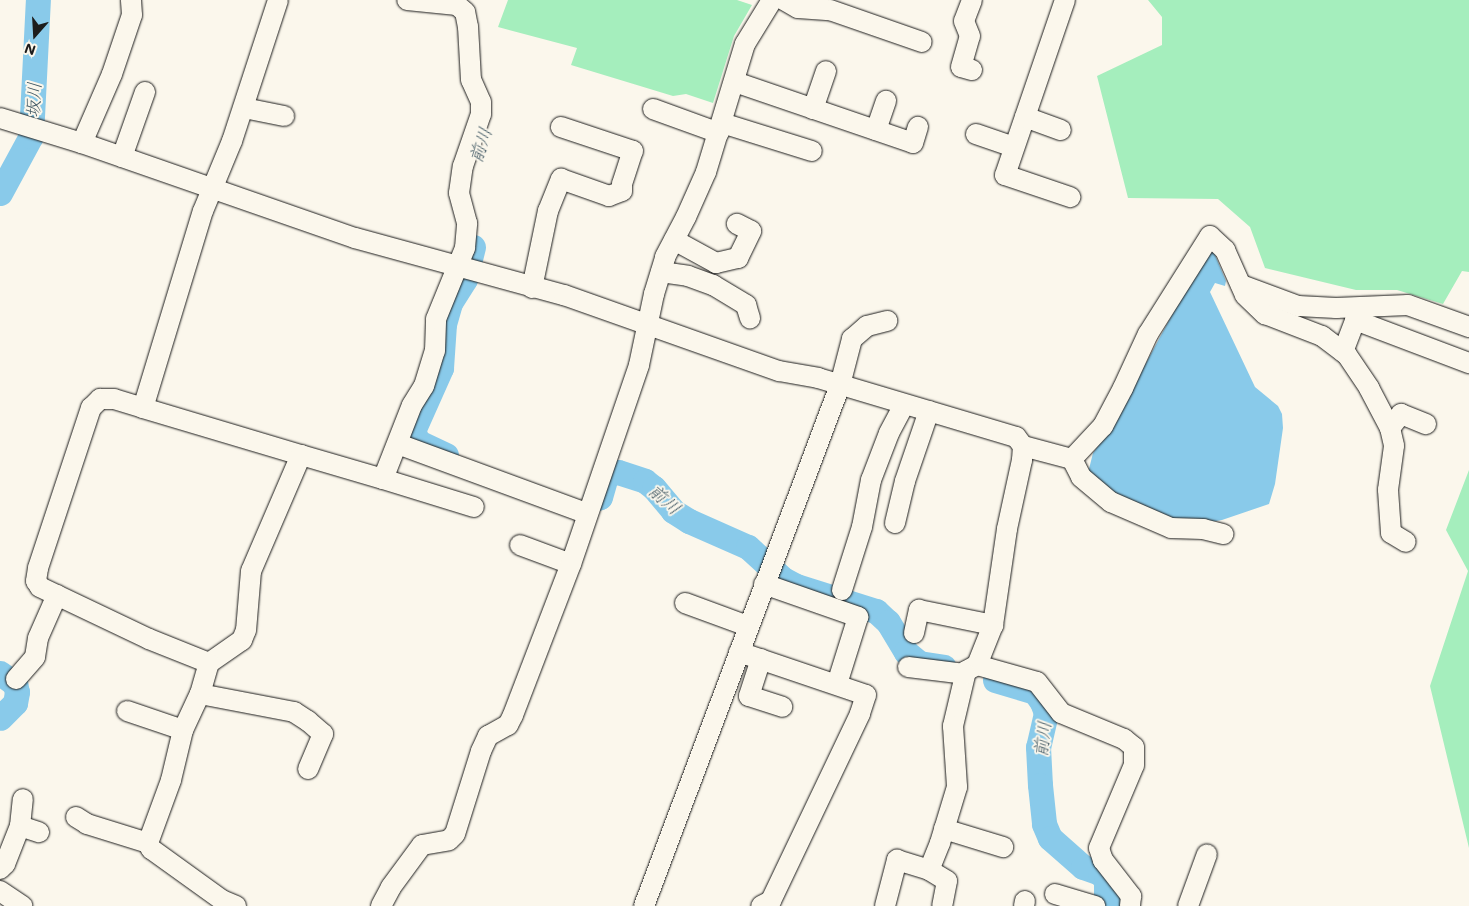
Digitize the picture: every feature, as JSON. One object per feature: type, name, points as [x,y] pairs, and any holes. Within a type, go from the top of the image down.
[{"type":"street","points":[[82,143],[112,74],[132,15],[131,0]]},
{"type":"street","points":[[143,408],[202,211],[244,108],[278,0]]},
{"type":"street","points":[[383,479],[412,405],[424,386],[435,350],[436,319],[465,248],[467,222],[459,193],[463,166],[481,114],[481,102],[471,80],[468,27],[465,12],[456,5],[407,0]]},
{"type":"street","points":[[381,906],[391,887],[422,845],[450,840],[455,834],[481,750],[488,736],[508,725],[514,716],[571,564],[639,365],[665,257],[706,172],[721,128],[745,44],[772,0]]},
{"type":"street","points":[[784,0],[798,8],[830,10],[922,42]]},
{"type":"street","points":[[960,66],[970,36],[964,21],[972,0]]},
{"type":"street","points":[[1065,0],[1005,174],[1070,198]]},
{"type":"street","points":[[813,109],[826,71]]},
{"type":"street","points":[[735,82],[913,143],[918,127]]},
{"type":"street","points":[[122,157],[145,92]]},
{"type":"street","points":[[876,130],[886,101]]},
{"type":"street","points":[[244,108],[284,116]]},
{"type":"street","points":[[652,110],[812,151]]},
{"type":"street","points":[[1025,117],[1061,130]]},
{"type":"street","points":[[0,118],[82,143],[354,238],[593,304],[648,326],[779,372],[818,378],[1016,437],[1023,446],[1072,459],[1081,477],[1111,502],[1171,528],[1203,529],[1223,534]]},
{"type":"street","points":[[532,288],[548,212],[561,179],[609,196],[622,191],[622,184],[633,151],[561,126]]},
{"type":"street","points":[[976,134],[1014,147]]},
{"type":"street","points":[[674,240],[716,263],[738,258],[751,231],[737,224]]},
{"type":"street","points":[[1072,459],[1103,426],[1148,334],[1210,236],[1224,250],[1245,295],[1265,314],[1322,336],[1343,352],[1369,388],[1390,428],[1394,446],[1388,490],[1391,533],[1406,542]]},
{"type":"street","points":[[661,272],[688,276],[713,285],[746,305],[750,318]]},
{"type":"street","points":[[1240,284],[1298,306],[1336,308],[1408,305],[1469,327]]},
{"type":"street","points":[[1343,352],[1355,320],[1469,364]]},
{"type":"street","points":[[644,906],[840,385],[852,339],[867,326],[887,321]]},
{"type":"street","points":[[210,663],[149,639],[40,587],[36,581],[62,503],[85,421],[91,408],[100,399],[114,399],[474,507]]},
{"type":"street","points":[[842,590],[862,527],[871,480],[889,433],[904,404]]},
{"type":"street","points":[[895,523],[905,481],[929,412]]},
{"type":"street","points":[[1390,428],[1401,414],[1426,424]]},
{"type":"street","points":[[398,444],[588,514]]},
{"type":"street","points":[[929,870],[944,829],[956,787],[954,726],[971,669],[993,625],[1023,446]]},
{"type":"street","points":[[236,906],[222,900],[151,850],[148,843],[171,780],[183,730],[200,694],[210,663],[242,640],[246,630],[251,570],[301,455]]},
{"type":"street","points":[[520,545],[571,564]]},
{"type":"street","points":[[770,570],[858,617],[837,684]]},
{"type":"street","points":[[16,678],[35,657],[38,638],[56,595]]},
{"type":"street","points":[[685,603],[748,626]]},
{"type":"street","points":[[914,633],[920,610],[993,625]]},
{"type":"street","points":[[739,652],[866,695],[860,714],[771,900],[761,906]]},
{"type":"street","points":[[761,659],[749,696],[782,707]]},
{"type":"street","points":[[908,667],[971,669],[1037,682],[1061,713],[1124,740],[1134,747],[1134,765],[1099,848],[1103,860],[1135,903]]},
{"type":"street","points":[[200,694],[294,712],[308,720],[323,734],[308,769]]},
{"type":"street","points":[[128,711],[183,730]]},
{"type":"street","points":[[0,869],[30,829],[23,799]]},
{"type":"street","points":[[76,817],[87,824],[148,843]]},
{"type":"street","points":[[944,829],[1002,847]]},
{"type":"street","points":[[1188,906],[1209,855]]},
{"type":"street","points":[[888,906],[897,860],[929,870],[947,882],[942,906]]},
{"type":"street","points":[[0,891],[22,906]]},
{"type":"street","points":[[1055,894],[1095,906]]},
{"type":"green space","points":[[508,0],[737,0],[752,5],[734,36],[713,103],[686,94],[673,96],[571,65],[577,48],[498,27]]},
{"type":"green space","points":[[1148,0],[1469,0],[1469,272],[1462,271],[1443,304],[1397,290],[1356,290],[1265,268],[1250,227],[1218,199],[1128,198],[1097,76],[1162,45],[1162,17]]},
{"type":"green space","points":[[1469,470],[1469,848],[1430,686],[1468,571],[1446,530]]},
{"type":"water","points":[[1208,248],[1213,250],[1226,281],[1225,286],[1215,283],[1210,292],[1255,387],[1278,406],[1282,414],[1283,428],[1275,484],[1269,504],[1222,520],[1205,523],[1144,514],[1087,477],[1093,453],[1112,426]]},
{"type":"waterway","name":"坂川","points":[[0,193],[31,136],[38,0]]},
{"type":"waterway","name":"前川","points":[[446,455],[418,442],[413,431],[441,368],[444,324],[450,303],[465,279],[473,247]]},
{"type":"waterway","name":"前川","points":[[595,499],[600,497],[607,473],[618,472],[645,481],[654,488],[673,511],[689,521],[748,547],[783,579],[796,586],[876,611],[888,622],[906,652],[919,663],[944,667]]},
{"type":"waterway","name":"坂川","points":[[0,673],[15,684],[17,692],[15,703],[0,718]]},
{"type":"waterway","name":"前川","points":[[995,680],[1035,692],[1042,702],[1046,713],[1038,747],[1044,824],[1050,838],[1083,867],[1100,873],[1106,880],[1106,897],[1118,905],[1126,906]]}]
